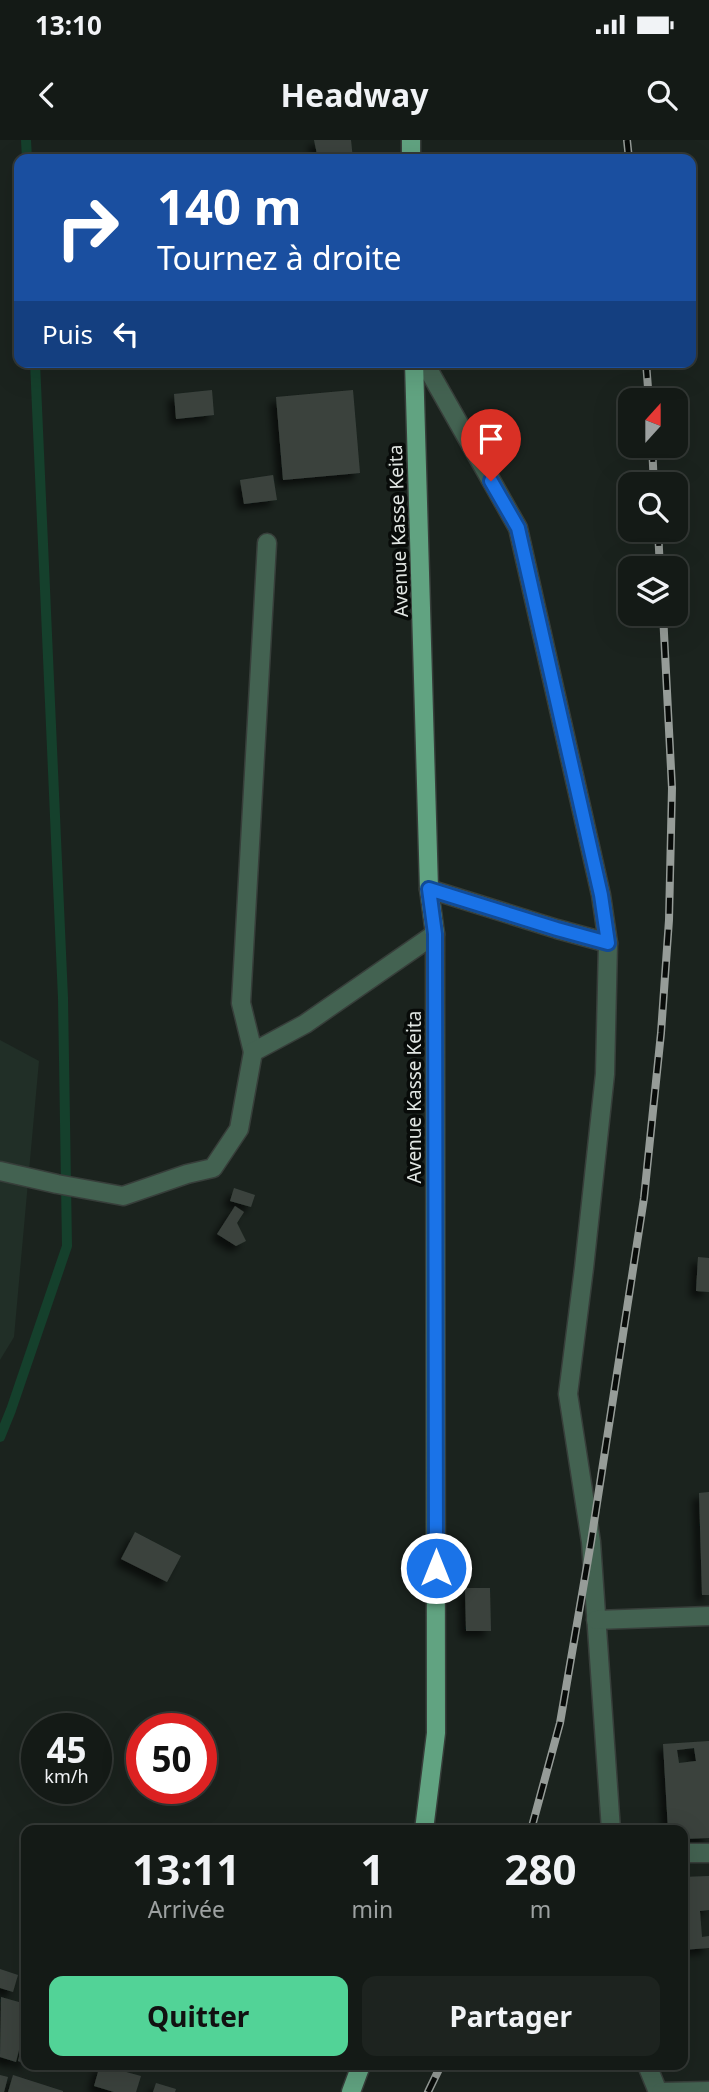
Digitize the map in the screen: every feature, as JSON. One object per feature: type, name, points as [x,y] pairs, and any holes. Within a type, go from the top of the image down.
[{"type":"main road","name":"Avenue Kasse Keita","points":[[414,368],[429,889],[435,934],[436,1733],[425,1825]]},
{"type":"main road","points":[[351,2092],[359,2070]]},
{"type":"street","points":[[427,368],[518,528],[598,882],[608,943],[605,1074],[568,1394],[591,1542],[611,1825]]},
{"type":"street","points":[[0,1171],[123,1195],[213,1168],[239,1129],[253,1052],[241,1003],[267,543]]},
{"type":"street","points":[[429,889],[608,943]]},
{"type":"street","points":[[253,1052],[305,1024],[435,934]]},
{"type":"street","points":[[596,1620],[709,1616]]},
{"type":"street","points":[[688,1853],[709,1853]]},
{"type":"street","points":[[649,2070],[660,2092],[709,2091]]},
{"type":"shaded area","points":[[0,1040],[39,1061],[14,1337],[0,1360]]},
{"type":"building","points":[[314,140],[351,140],[352,154],[317,154]]},
{"type":"building","points":[[212,390],[214,415],[176,419],[174,394]]},
{"type":"building","points":[[353,390],[360,473],[283,480],[276,397]]},
{"type":"building","points":[[273,475],[277,500],[244,504],[240,480]]},
{"type":"building","points":[[234,1188],[255,1195],[251,1207],[230,1201]]},
{"type":"building","points":[[235,1206],[244,1212],[237,1223],[246,1241],[236,1246],[217,1234]]},
{"type":"building","points":[[698,1257],[709,1258],[709,1292],[696,1291]]},
{"type":"building","points":[[709,1492],[709,1595],[702,1595],[699,1493]]},
{"type":"building","points":[[135,1532],[181,1556],[167,1582],[121,1559]]},
{"type":"building","points":[[465,1588],[490,1588],[491,1631],[466,1631]]},
{"type":"building","points":[[709,1741],[709,1838],[688,1839],[688,1825],[668,1825],[663,1744]],"holes":[[[694,1748],[696,1761],[679,1763],[677,1750]]]},
{"type":"building","points":[[709,1876],[709,1910],[700,1911],[702,1937],[709,1936],[709,1948],[688,1950],[688,1877]]},
{"type":"building","points":[[0,1969],[18,1975],[13,1992],[0,1988]]},
{"type":"building","points":[[1,1997],[21,2003],[21,2042],[16,2062],[0,2057]]},
{"type":"building","points":[[99,2070],[119,2070],[141,2076],[136,2092],[114,2092],[94,2086]]},
{"type":"building","points":[[0,2075],[8,2077],[4,2092],[0,2092]]},
{"type":"building","points":[[13,2075],[63,2091],[63,2092],[8,2092]]},
{"type":"building","points":[[156,2083],[176,2089],[175,2092],[153,2092]]},
{"type":"waterway","points":[[26,140],[27,154]]},
{"type":"waterway","points":[[0,1437],[67,1246],[63,998],[35,368]]},
{"type":"railway","points":[[627,140],[628,154]]},
{"type":"railway","points":[[646,368],[648,388]]},
{"type":"railway","points":[[653,458],[653,472]]},
{"type":"railway","points":[[659,542],[659,556]]},
{"type":"railway","points":[[532,1825],[560,1723],[644,1198],[661,1033],[669,920],[672,788],[664,626]]},
{"type":"railway","points":[[428,2092],[439,2070]]},
{"type":"route","points":[[436,1568],[435,934],[429,889],[608,943],[601,895],[518,528],[491,481]]}]
